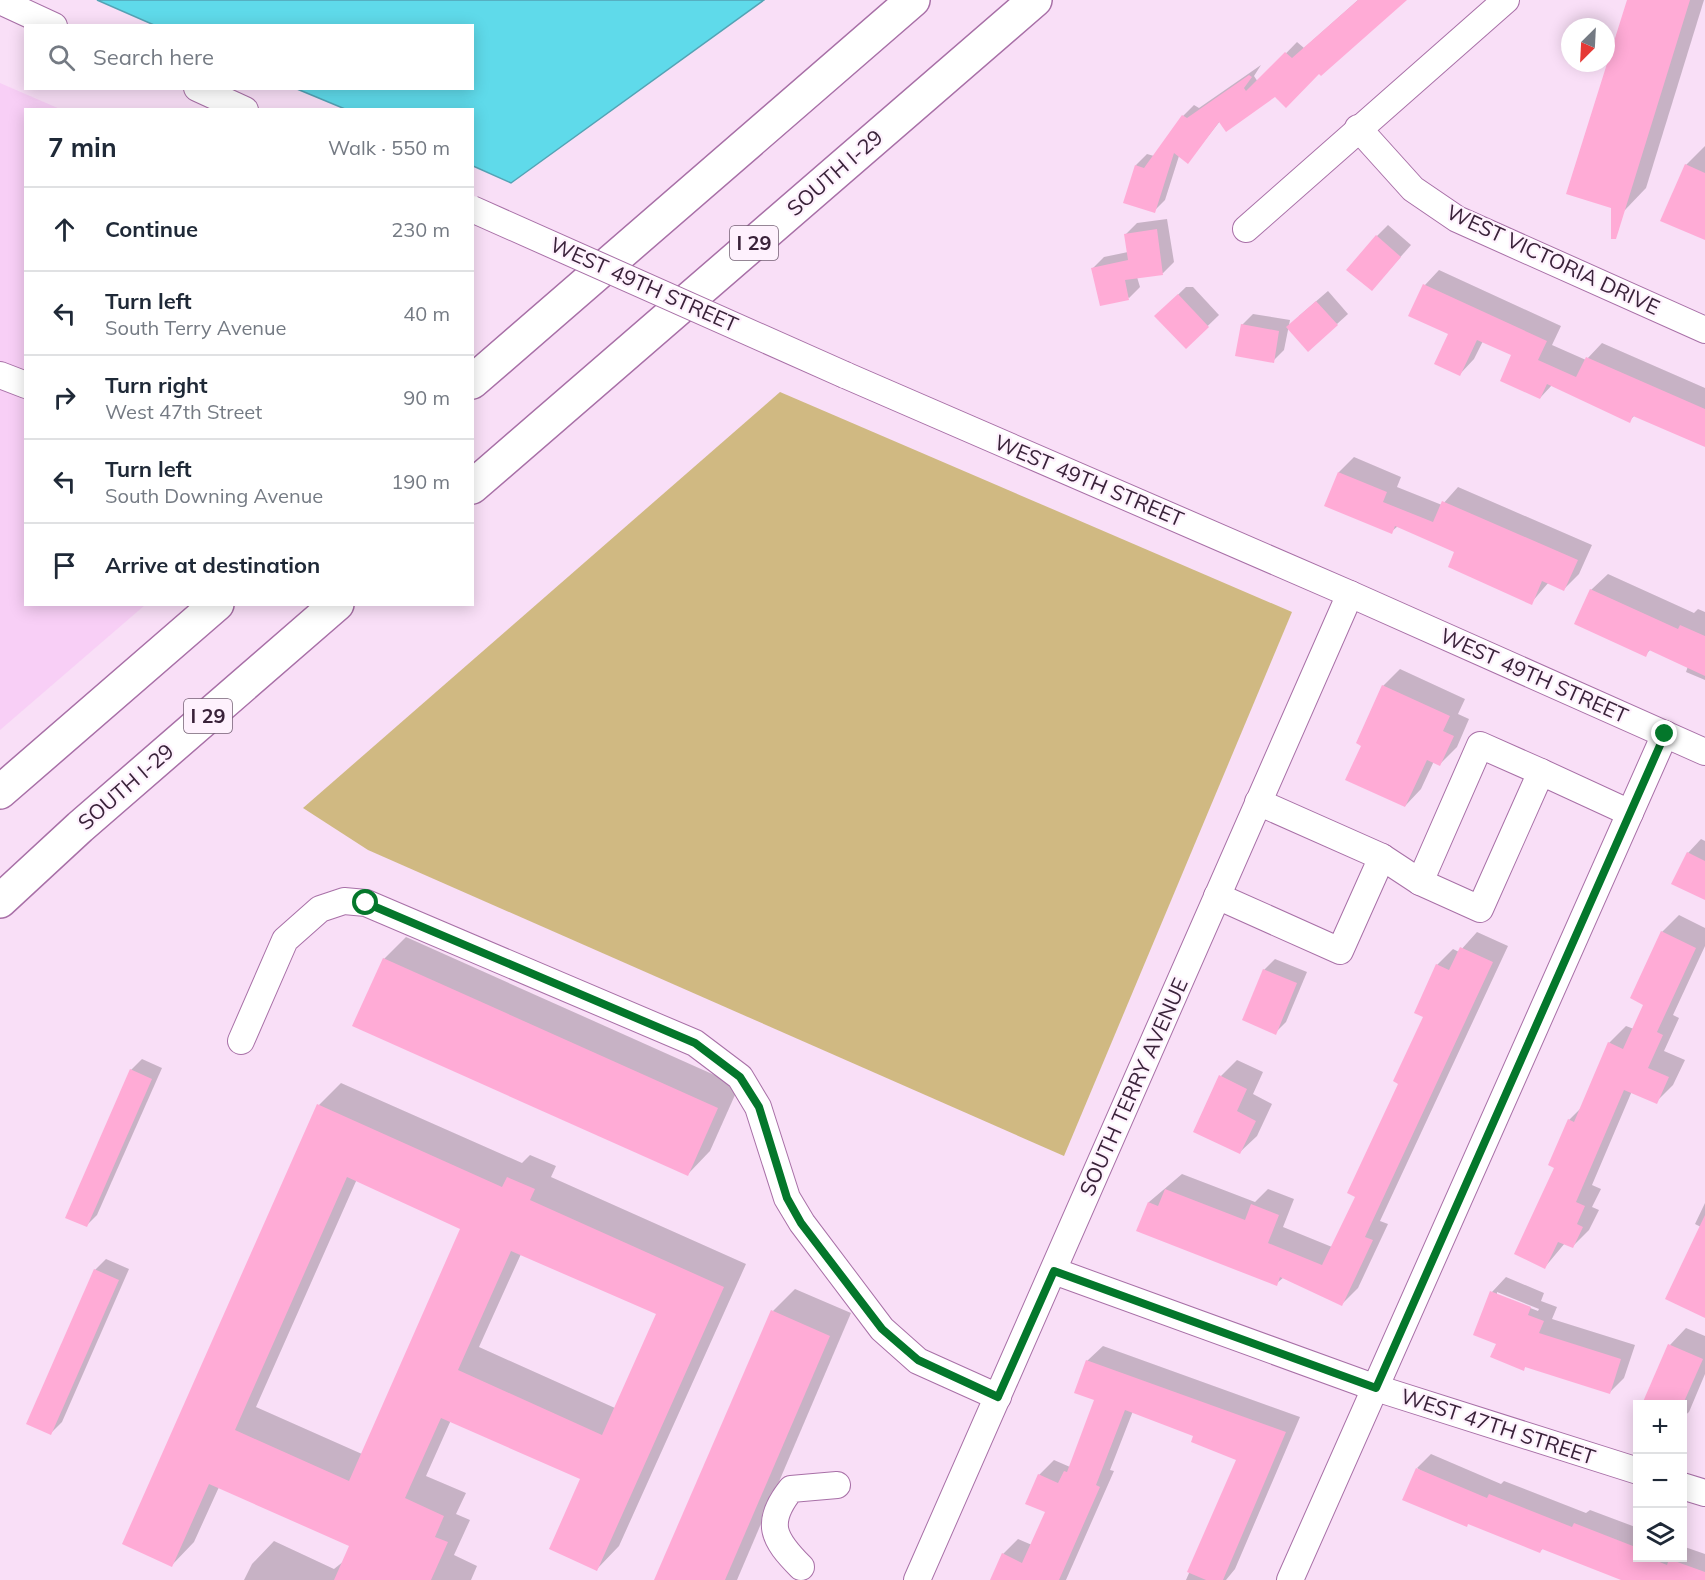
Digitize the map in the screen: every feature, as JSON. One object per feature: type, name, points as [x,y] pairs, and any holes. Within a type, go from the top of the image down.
[{"type":"highway","points":[[474,380],[913,0]]},
{"type":"highway","name":"SOUTH I-29","points":[[474,485],[1035,0]]},
{"type":"highway","points":[[0,792],[215,606]]},
{"type":"highway","name":"SOUTH I-29","points":[[0,901],[80,827],[335,606]]},
{"type":"street","points":[[1246,229],[1506,0]]},
{"type":"street","points":[[0,1],[50,24]]},
{"type":"street","points":[[201,90],[241,108]]},
{"type":"street","name":"WEST VICTORIA DRIVE","points":[[1358,128],[1413,189],[1458,219],[1705,330]]},
{"type":"street","name":"WEST 49TH STREET","points":[[474,210],[1705,752]]},
{"type":"street","points":[[0,375],[24,385]]},
{"type":"street","name":"SOUTH TERRY AVENUE","points":[[917,1580],[1350,594]]},
{"type":"street","points":[[1290,1580],[1665,734]]},
{"type":"street","points":[[1420,882],[1480,745],[1630,813]]},
{"type":"street","points":[[1258,802],[1382,857],[1420,882],[1480,909],[1541,772]]},
{"type":"street","points":[[1217,896],[1340,951],[1382,857]]},
{"type":"street","points":[[241,1041],[285,940],[320,909],[344,901],[366,903],[695,1043],[740,1077],[759,1107],[787,1198],[801,1223],[882,1329],[918,1360],[998,1397]]},
{"type":"street","name":"WEST 47TH STREET","points":[[1054,1271],[1376,1388],[1633,1469]]},
{"type":"street","points":[[801,1567],[777,1541],[774,1535],[775,1519],[791,1489],[837,1485]]},
{"type":"street","points":[[1687,1487],[1705,1493]]},
{"type":"shaded area","points":[[0,83],[58,108],[24,108],[24,606],[144,606],[0,730]]},
{"type":"shaded area","points":[[780,392],[1292,612],[1064,1156],[368,850],[303,808]]},
{"type":"water","points":[[97,0],[764,0],[511,183],[474,166],[474,108],[343,108],[299,90],[474,90],[474,24],[152,24]]},
{"type":"building","points":[[1358,0],[1407,0],[1321,76],[1319,74],[1286,108],[1275,97],[1226,132],[1219,122],[1188,164],[1174,153],[1155,213],[1123,203],[1135,165],[1144,168],[1182,115],[1187,118],[1249,75],[1252,77],[1244,88],[1246,91],[1285,52],[1292,58]]},
{"type":"building","points":[[1627,0],[1690,0],[1616,239],[1611,239],[1611,208],[1566,194],[1604,72],[1615,72],[1615,38]]},
{"type":"building","points":[[1685,164],[1705,173],[1705,240],[1660,221]]},
{"type":"building","points":[[1157,229],[1163,275],[1125,280],[1129,300],[1100,306],[1091,268],[1128,260],[1124,234]]},
{"type":"building","points":[[1376,235],[1401,257],[1372,291],[1346,270]]},
{"type":"building","points":[[1423,284],[1547,341],[1538,360],[1576,377],[1586,357],[1705,409],[1705,447],[1633,416],[1630,423],[1547,384],[1540,399],[1500,381],[1511,355],[1477,340],[1460,376],[1434,364],[1448,334],[1408,316]]},
{"type":"building","points":[[1178,294],[1209,327],[1186,349],[1154,316]]},
{"type":"building","points":[[1316,301],[1338,325],[1308,352],[1286,327]]},
{"type":"building","points":[[1241,324],[1279,331],[1274,363],[1235,356]]},
{"type":"building","points":[[1338,472],[1387,492],[1383,502],[1433,522],[1442,501],[1578,560],[1564,591],[1542,581],[1532,605],[1448,567],[1454,552],[1395,526],[1392,534],[1324,506]]},
{"type":"building","points":[[1590,589],[1678,629],[1680,625],[1705,636],[1705,676],[1649,650],[1646,657],[1574,624]]},
{"type":"building","points":[[1382,685],[1450,716],[1443,731],[1454,736],[1440,766],[1427,760],[1405,807],[1345,780],[1361,746],[1356,743]]},
{"type":"building","points":[[1687,852],[1705,861],[1705,900],[1671,884]]},
{"type":"building","points":[[1661,931],[1696,948],[1657,1032],[1663,1035],[1648,1068],[1669,1077],[1657,1104],[1624,1090],[1576,1202],[1585,1206],[1577,1224],[1583,1227],[1573,1248],[1558,1242],[1545,1269],[1514,1254],[1554,1168],[1548,1165],[1568,1119],[1574,1122],[1608,1042],[1623,1049],[1643,1005],[1630,998]]},
{"type":"building","points":[[1460,947],[1493,962],[1365,1237],[1373,1240],[1342,1306],[1280,1277],[1277,1286],[1136,1231],[1148,1202],[1158,1206],[1165,1189],[1245,1220],[1251,1204],[1279,1215],[1268,1243],[1322,1265],[1355,1197],[1347,1193],[1398,1084],[1393,1081],[1423,1017],[1414,1013],[1436,964],[1449,970]]},
{"type":"building","points":[[383,958],[718,1108],[688,1176],[352,1026]]},
{"type":"building","points":[[1263,969],[1297,983],[1276,1035],[1242,1020]]},
{"type":"building","points":[[130,1069],[152,1079],[87,1227],[65,1218]]},
{"type":"building","points":[[1219,1075],[1247,1089],[1237,1111],[1256,1121],[1240,1154],[1193,1132]]},
{"type":"building","points":[[317,1104],[502,1187],[507,1177],[535,1189],[530,1200],[724,1287],[597,1571],[549,1549],[580,1479],[441,1418],[405,1498],[444,1516],[435,1537],[448,1542],[431,1580],[334,1580],[349,1546],[209,1484],[172,1567],[122,1544]],"holes":[[[347,1177],[460,1229],[349,1481],[235,1430]],[[511,1251],[656,1314],[602,1435],[458,1370]]]},
{"type":"building","points":[[1705,1215],[1705,1318],[1665,1299]]},
{"type":"building","points":[[94,1269],[119,1280],[51,1435],[26,1424]]},
{"type":"building","points":[[1490,1291],[1531,1307],[1528,1315],[1544,1321],[1539,1333],[1621,1359],[1610,1394],[1525,1367],[1524,1371],[1490,1357],[1496,1344],[1473,1335]]},
{"type":"building","points":[[771,1310],[830,1336],[725,1580],[654,1580]]},
{"type":"building","points":[[1668,1344],[1703,1359],[1685,1400],[1644,1400]]},
{"type":"building","points":[[1086,1360],[1286,1432],[1223,1580],[1206,1580],[1187,1572],[1236,1460],[1191,1442],[1193,1436],[1125,1410],[1096,1485],[1100,1487],[1059,1580],[990,1580],[1002,1553],[1022,1563],[1045,1512],[1025,1504],[1038,1474],[1058,1483],[1064,1471],[1067,1472],[1094,1400],[1074,1393]]},
{"type":"building","points":[[1416,1468],[1487,1498],[1489,1494],[1572,1527],[1574,1523],[1633,1546],[1633,1562],[1660,1562],[1667,1565],[1668,1562],[1677,1562],[1705,1572],[1705,1580],[1621,1580],[1542,1549],[1540,1553],[1468,1524],[1467,1527],[1402,1500]]},
{"type":"route","points":[[366,903],[695,1043],[740,1077],[759,1107],[787,1198],[801,1223],[882,1329],[918,1360],[998,1397],[1054,1271],[1376,1388],[1665,734]]}]
